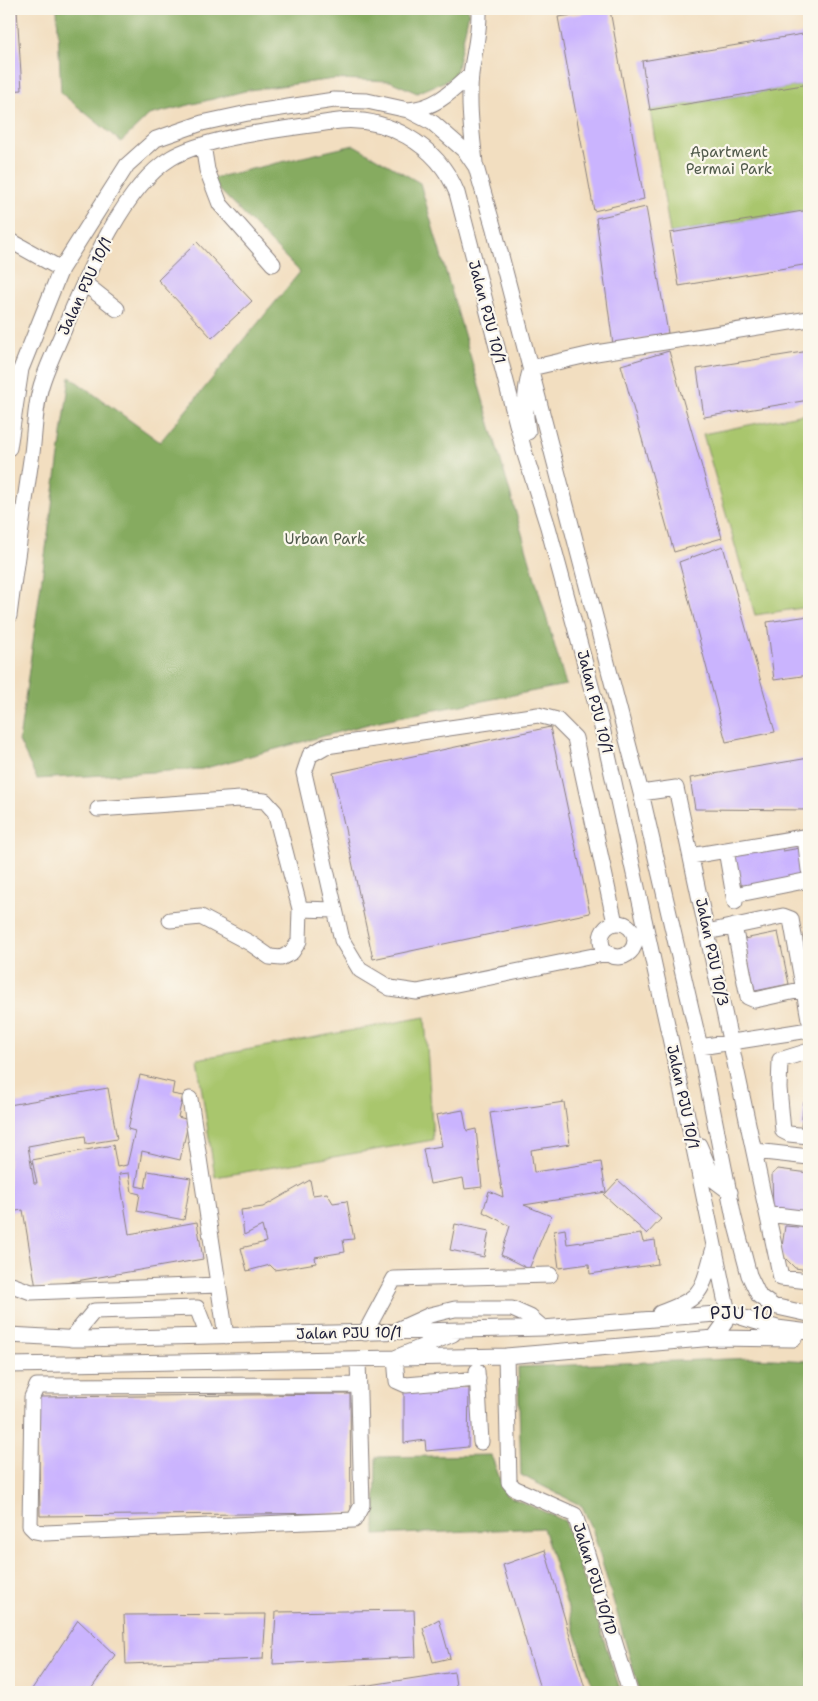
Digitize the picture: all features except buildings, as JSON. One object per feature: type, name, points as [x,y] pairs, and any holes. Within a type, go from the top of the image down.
[{"type":"street","points":[[476,167],[469,116],[471,74],[480,28],[479,9]]},
{"type":"street","points":[[408,110],[423,109],[436,103],[471,74]]},
{"type":"street","points":[[252,135],[334,100]]},
{"type":"street","name":"Jalan PJU 10/1","points":[[9,448],[21,369],[61,269],[127,165],[156,139],[178,130],[220,119],[334,100],[367,101],[408,110],[449,136],[465,151],[476,167],[531,368],[641,793],[700,1047],[734,1218],[749,1275],[759,1296],[773,1306],[809,1314]]},
{"type":"street","name":"Jalan PJU 10/1","points":[[9,616],[42,381],[84,282],[119,215],[141,184],[170,159],[203,146],[252,135],[336,121],[364,122],[397,131],[420,144],[450,175],[457,193],[524,451],[548,526],[601,723],[690,1129],[728,1313],[543,1328],[71,1339],[9,1335]]},
{"type":"street","points":[[203,146],[207,170],[220,204],[274,264]]},
{"type":"street","points":[[9,240],[61,269]]},
{"type":"street","points":[[84,282],[117,309]]},
{"type":"street","points":[[548,526],[524,413],[527,381],[531,368],[596,353],[809,319]]},
{"type":"street","points":[[9,526],[16,563]]},
{"type":"street","points":[[629,953],[635,943],[635,938],[620,924],[575,738],[557,720],[538,716],[326,746],[310,755],[304,773],[342,940],[360,970],[390,988],[417,992],[608,953],[619,957],[650,949]]},
{"type":"street","name":"Jalan PJU 10/3","points":[[641,793],[676,788],[781,1278],[809,1281]]},
{"type":"street","points":[[98,809],[240,799],[265,801],[275,812],[300,909],[299,941],[292,952],[281,958],[270,957],[250,943],[201,917],[170,920]]},
{"type":"street","points":[[690,856],[807,837],[809,870]]},
{"type":"street","points":[[726,850],[734,898],[809,880]]},
{"type":"street","points":[[300,909],[335,910]]},
{"type":"street","points":[[708,932],[783,916],[791,919],[809,1019]]},
{"type":"street","points":[[608,953],[602,944],[601,938],[606,928],[643,921]]},
{"type":"street","points":[[734,926],[748,997],[756,1000],[804,989]]},
{"type":"street","points":[[700,1047],[809,1030]]},
{"type":"street","points":[[809,1051],[780,1060],[779,1088],[783,1131],[809,1136]]},
{"type":"street","points":[[190,1099],[226,1336]]},
{"type":"street","points":[[690,1129],[704,1154],[714,1180],[730,1192]]},
{"type":"street","points":[[755,1151],[809,1158]]},
{"type":"street","points":[[768,1214],[809,1219]]},
{"type":"street","points":[[640,1320],[686,1304],[694,1297],[702,1287],[714,1246]]},
{"type":"street","points":[[364,1333],[394,1279],[550,1275]]},
{"type":"street","points":[[9,1284],[31,1292],[218,1285]]},
{"type":"street","points":[[71,1339],[94,1311],[197,1308],[208,1336]]},
{"type":"street","points":[[391,1332],[430,1315],[455,1309],[512,1309],[530,1317],[543,1328]]},
{"type":"street","points":[[714,1338],[724,1324],[728,1313],[777,1328],[809,1332]]},
{"type":"street","points":[[461,1330],[394,1358],[395,1375],[400,1384],[478,1379]]},
{"type":"street","name":"Jalan PJU 10/1","points":[[9,1369],[152,1363],[506,1356],[714,1338],[809,1340]]},
{"type":"street","name":"Jalan PJU 10/1D","points":[[506,1356],[509,1482],[514,1488],[575,1514],[630,1692]]},
{"type":"street","points":[[477,1357],[481,1442]]},
{"type":"street","points":[[358,1359],[362,1505],[354,1520],[45,1533],[35,1531],[30,1526],[33,1390],[42,1385],[358,1385]]},
{"type":"street","points":[[151,1384],[152,1363]]},
{"type":"green space","points":[[57,9],[468,9],[469,12],[455,77],[417,93],[390,81],[335,79],[249,90],[149,115],[121,142],[61,93]]},
{"type":"green space","name":"Apartment Permai Park","points":[[809,84],[809,210],[670,233],[650,110]]},
{"type":"green space","name":"Urban Park","points":[[354,145],[420,183],[566,685],[383,720],[202,769],[37,779],[19,741],[70,377],[160,442],[300,272],[209,179]]},
{"type":"green space","points":[[809,413],[809,607],[755,615],[703,434]]},
{"type":"green space","points":[[425,1017],[433,1140],[215,1177],[197,1059]]},
{"type":"green space","points":[[754,1358],[809,1361],[809,1686],[796,1692],[640,1692],[592,1528],[582,1506],[521,1475],[518,1367]]},
{"type":"green space","points":[[491,1455],[506,1495],[565,1521],[621,1692],[594,1692],[543,1528],[375,1535],[376,1457]]},
{"type":"district","name":"PJU 10","points":[[742,1313]]}]
